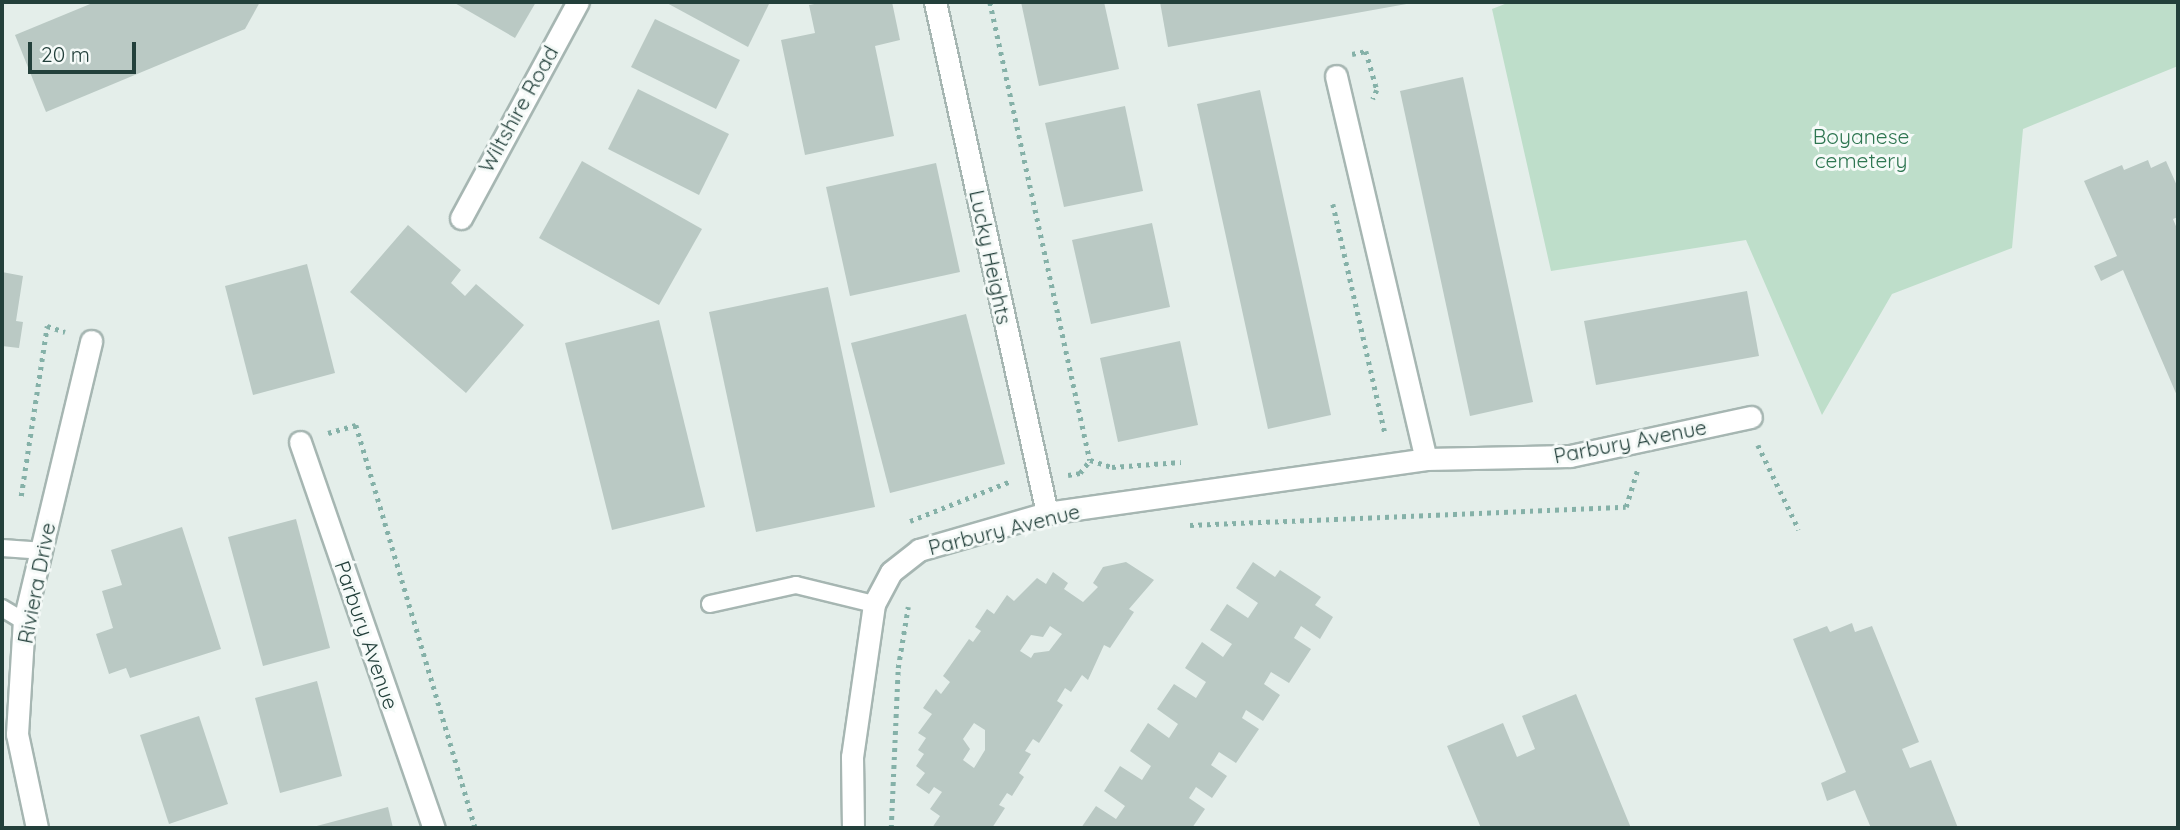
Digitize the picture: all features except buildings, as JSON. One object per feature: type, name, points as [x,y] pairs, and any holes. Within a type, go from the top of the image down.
[{"type":"street","name":"Wiltshire Road","points":[[461,218],[578,2]]},
{"type":"street","name":"Lucky Heights","points":[[935,2],[1047,513]]},
{"type":"street","points":[[1336,76],[1426,459]]},
{"type":"street","name":"Riviera Drive","points":[[37,828],[17,734],[24,621],[91,341]]},
{"type":"street","name":"Parbury Avenue","points":[[853,828],[852,757],[874,604],[891,572],[919,550],[1047,513],[1426,459],[1570,456],[1751,417]]},
{"type":"street","name":"Parbury Avenue","points":[[300,442],[434,828]]},
{"type":"lane","points":[[2,548],[41,551]]},
{"type":"lane","points":[[710,604],[796,585],[874,604]]},
{"type":"lane","points":[[2,608],[24,621]]},
{"type":"path","points":[[990,2],[1090,460]]},
{"type":"path","points":[[1751,417],[1758,444],[1799,530]]},
{"type":"path","points":[[300,442],[356,425],[475,828]]},
{"type":"path","points":[[1744,447],[1758,444]]},
{"type":"path","points":[[1179,525],[1626,507],[1637,470],[1650,467]]},
{"type":"path","points":[[891,828],[898,668],[909,600]]},
{"type":"green space","name":"Boyanese cemetery","points":[[1510,2],[2178,2],[2178,66],[2023,129],[2012,248],[1892,294],[1822,415],[1746,240],[1551,271],[1492,9]]}]
